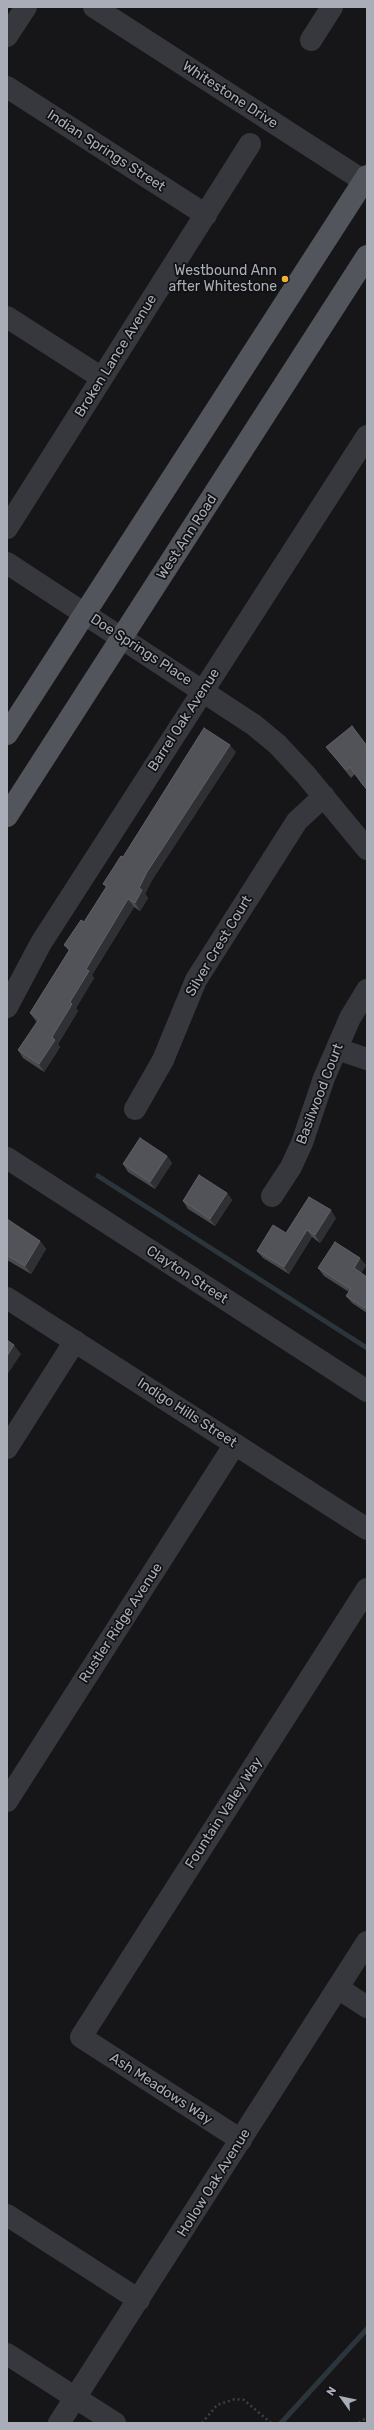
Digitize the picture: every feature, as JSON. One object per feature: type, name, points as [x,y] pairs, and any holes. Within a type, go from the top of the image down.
[{"type":"main road","points":[[7,734],[366,180]]},
{"type":"main road","name":"West Ann Road","points":[[7,816],[367,256]]},
{"type":"street","points":[[7,36],[26,7]]},
{"type":"street","name":"Whitestone Drive","points":[[94,7],[366,180]]},
{"type":"street","points":[[311,40],[325,9]]},
{"type":"street","name":"Indian Springs Street","points":[[7,87],[206,214]]},
{"type":"street","name":"Broken Lance Avenue","points":[[7,528],[250,144]]},
{"type":"street","points":[[7,317],[102,378]]},
{"type":"street","name":"Barrel Oak Avenue","points":[[7,1007],[41,943],[367,436]]},
{"type":"street","name":"Doe Springs Place","points":[[7,563],[204,690],[254,725],[277,744],[324,796],[367,849]]},
{"type":"street","name":"Silver Crest Court","points":[[135,1109],[164,1060],[196,980],[297,821],[324,796]]},
{"type":"street","name":"Basilwood Court","points":[[272,1196],[291,1167],[302,1143],[314,1104],[350,1018],[367,990]]},
{"type":"street","points":[[337,1049],[367,1059]]},
{"type":"street","name":"Clayton Street","points":[[7,1158],[367,1391]]},
{"type":"street","name":"Indigo Hills Street","points":[[7,1298],[367,1529]]},
{"type":"street","points":[[7,1448],[75,1342]]},
{"type":"street","name":"Rustler Ridge Avenue","points":[[7,1801],[235,1444]]},
{"type":"street","name":"Fountain Valley Way","points":[[81,2037],[367,1589]]},
{"type":"street","name":"Hollow Oak Avenue","points":[[59,2423],[367,1942]]},
{"type":"street","points":[[338,1988],[367,2007]]},
{"type":"street","name":"Ash Meadows Way","points":[[81,2037],[241,2140]]},
{"type":"street","points":[[7,2215],[139,2300]]},
{"type":"street","points":[[7,2354],[115,2423]]},
{"type":"path","points":[[202,2423],[209,2413],[224,2401],[244,2400],[272,2423]]},
{"type":"path","points":[[359,2423],[367,2417]]},
{"type":"building","points":[[352,726],[367,746],[367,789],[350,767],[346,770],[326,747]]},
{"type":"building","points":[[204,728],[230,745],[147,872],[139,888],[142,890],[135,903],[128,899],[86,969],[89,971],[70,1002],[72,1004],[52,1037],[55,1040],[39,1064],[18,1050],[39,1019],[30,1013],[70,949],[64,945],[81,920],[84,922],[107,886],[103,884],[121,856],[123,857]]},
{"type":"building","points":[[140,1138],[167,1156],[150,1182],[123,1164]]},
{"type":"building","points":[[199,1175],[227,1193],[210,1219],[183,1201]]},
{"type":"building","points":[[309,1197],[331,1210],[315,1235],[307,1230],[284,1267],[257,1251],[273,1225],[286,1233]]},
{"type":"building","points":[[7,1219],[40,1241],[25,1266],[7,1255]]},
{"type":"building","points":[[335,1242],[360,1258],[354,1268],[367,1277],[367,1309],[346,1296],[351,1289],[318,1268]]},
{"type":"building","points":[[7,1340],[14,1345],[7,1356]]},
{"type":"waterway","points":[[98,1176],[367,1348]]},
{"type":"waterway","points":[[281,2423],[367,2329]]},
{"type":"place","name":"Westbound Ann after Whitestone","points":[[285,279]]}]
